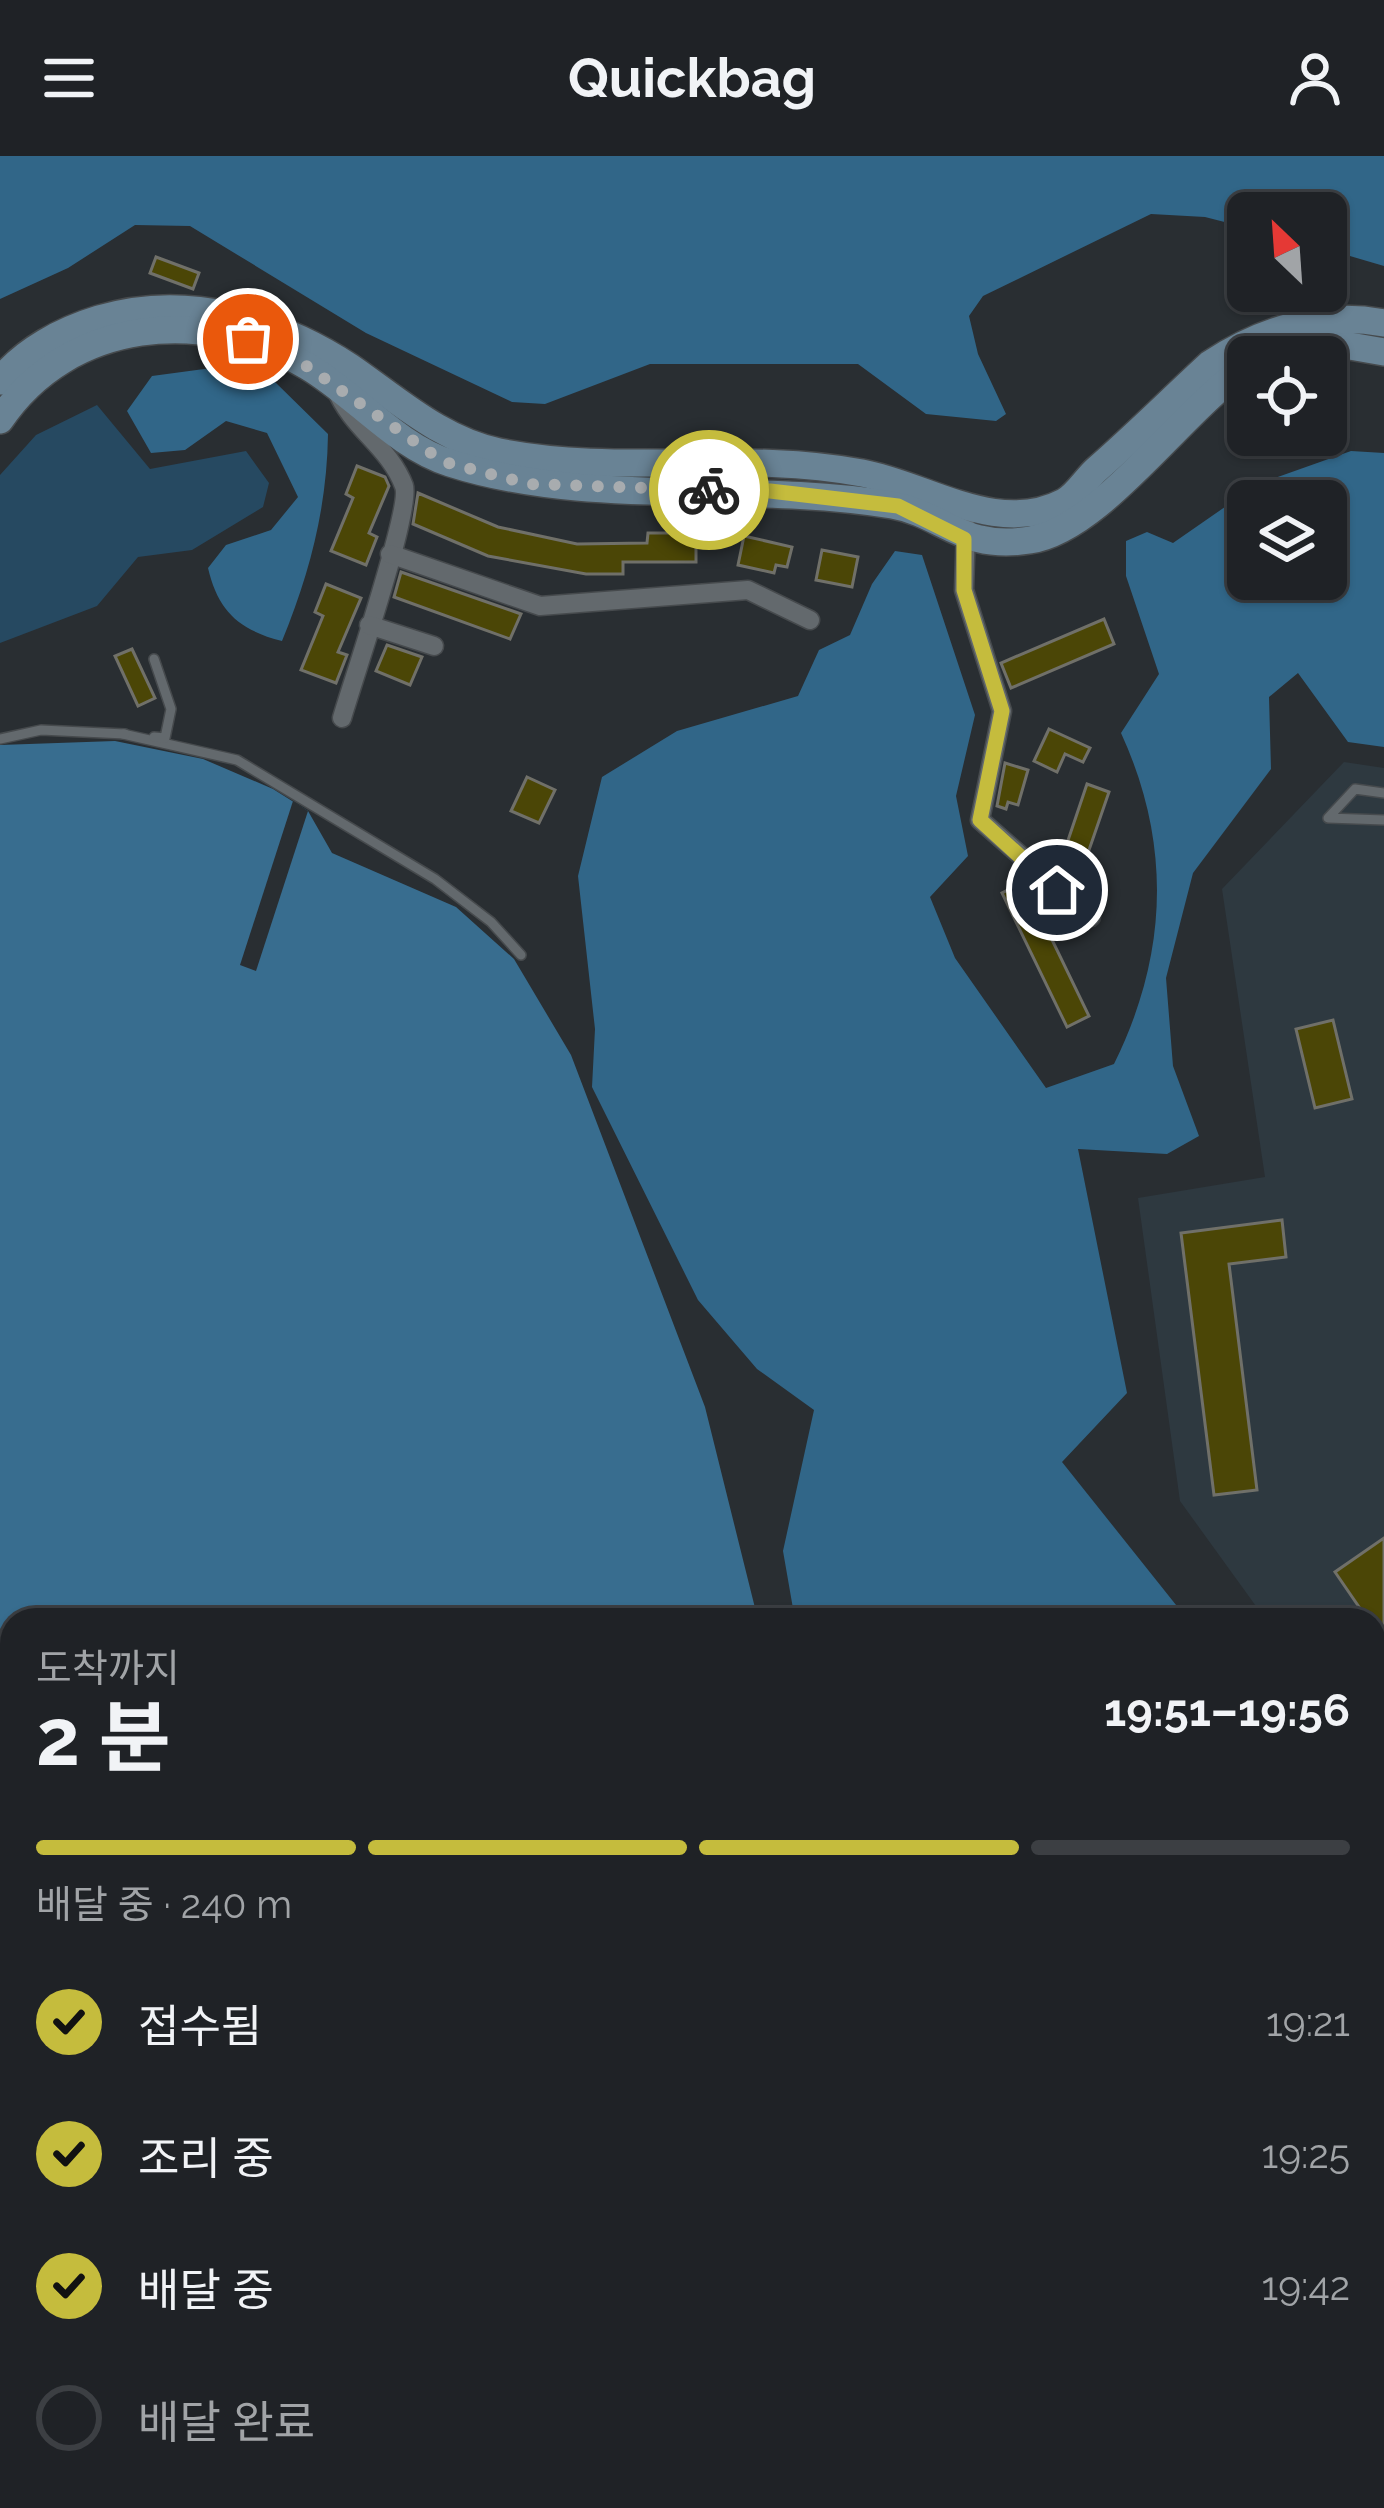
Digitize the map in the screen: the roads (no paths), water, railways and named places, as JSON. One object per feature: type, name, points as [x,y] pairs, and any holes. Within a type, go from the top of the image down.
[{"type":"street","points":[[0,380],[46,341],[77,326],[157,307],[205,310],[261,323],[312,345],[453,439],[495,451],[584,461],[783,462],[910,482],[969,510],[999,513],[1064,502],[1210,364],[1272,330],[1320,322],[1384,323]]},
{"type":"street","points":[[0,420],[24,385],[62,357],[104,338],[154,331],[248,339],[335,385],[444,462],[529,484],[770,491],[898,506],[964,539],[1031,540],[1082,519],[1227,385]]},
{"type":"street","points":[[1347,346],[1384,352]]},
{"type":"street","points":[[335,385],[347,416],[392,457],[407,494],[342,718]]},
{"type":"street","points":[[969,510],[964,590],[1002,711],[980,820],[1091,917]]},
{"type":"street","points":[[391,554],[540,606],[748,590],[810,620]]},
{"type":"street","points":[[369,625],[434,646]]},
{"type":"lane","points":[[0,739],[41,730],[165,738],[171,709],[154,659]]},
{"type":"lane","points":[[123,734],[237,760],[435,879],[491,922],[521,955]]},
{"type":"lane","points":[[1384,793],[1355,789],[1328,818],[1384,820]]}]
